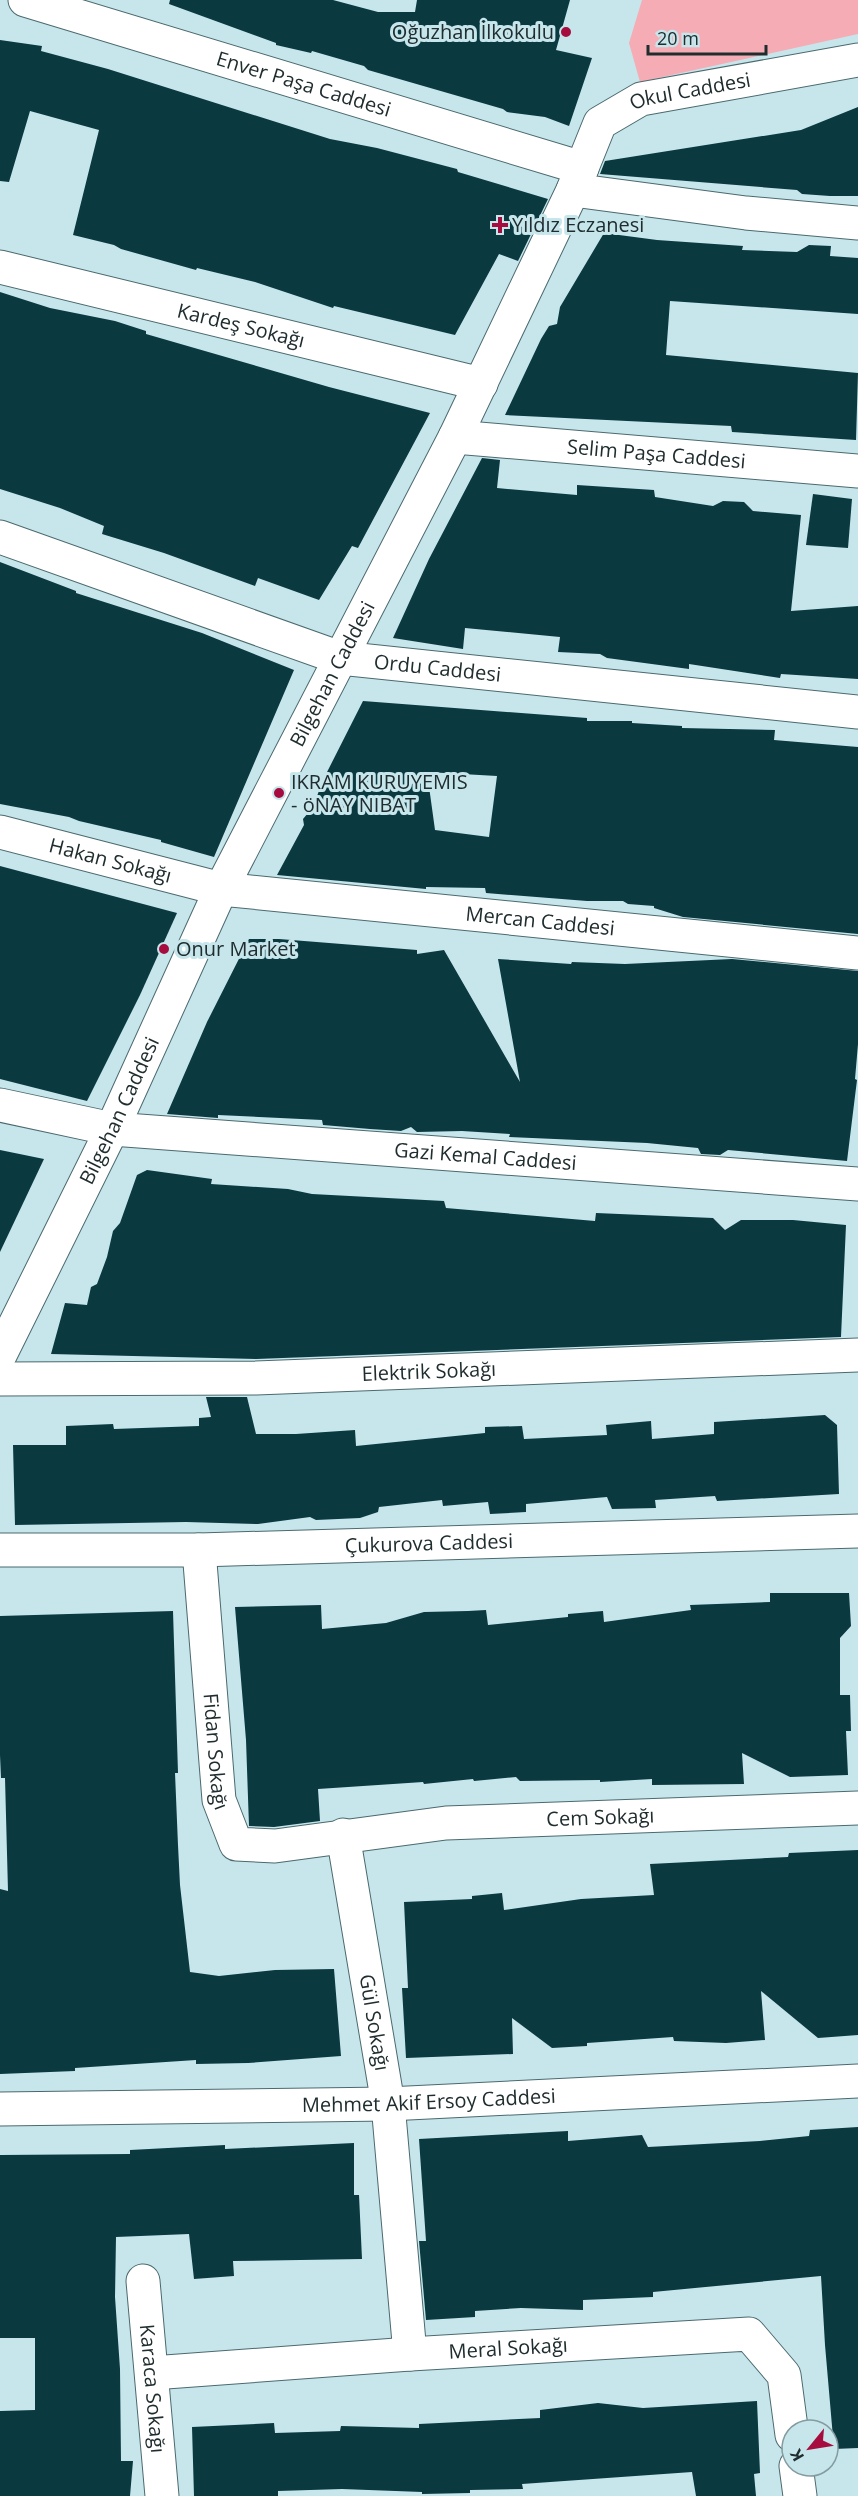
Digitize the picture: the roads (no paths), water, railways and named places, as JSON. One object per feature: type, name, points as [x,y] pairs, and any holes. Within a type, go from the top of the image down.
[{"type":"street","name":"Enver Paşa Caddesi","points":[[25,0],[578,179],[746,213],[858,223]]},
{"type":"street","name":"Okul Caddesi","points":[[578,179],[600,123],[641,99],[858,60]]},
{"type":"street","name":"Bilgehan Caddesi","points":[[0,1354],[112,1129],[221,889],[455,437],[578,179]]},
{"type":"street","name":"Kardeş Sokağı","points":[[0,267],[481,384]]},
{"type":"street","name":"Selim Paşa Caddesi","points":[[455,437],[858,471]]},
{"type":"street","name":"Ordu Caddesi","points":[[0,537],[340,658],[858,712]]},
{"type":"street","name":"Hakan Sokağı","points":[[0,832],[221,889]]},
{"type":"street","name":"Mercan Caddesi","points":[[221,889],[858,954]]},
{"type":"street","name":"Gazi Kemal Caddesi","points":[[0,1105],[112,1129],[858,1184]]},
{"type":"street","name":"Elektrik Sokağı","points":[[0,1379],[256,1378],[858,1355]]},
{"type":"street","name":"Çukurova Caddesi","points":[[0,1550],[199,1550],[858,1531]]},
{"type":"street","name":"Fidan Sokağı","points":[[199,1550],[219,1800],[236,1844],[275,1846],[343,1835]]},
{"type":"street","name":"Cem Sokağı","points":[[343,1835],[446,1823],[858,1808]]},
{"type":"street","name":"Gül Sokağı","points":[[343,1835],[388,2104],[410,2354]]},
{"type":"street","name":"Mehmet Akif Ersoy Caddesi","points":[[0,2109],[388,2104],[858,2081]]},
{"type":"street","name":"Karaca Sokağı","points":[[143,2281],[162,2496]]},
{"type":"street","name":"Meral Sokağı","points":[[152,2373],[410,2354],[749,2334],[784,2375],[790,2418]]},
{"type":"street","points":[[798,2478],[800,2496]]},
{"type":"place","name":"Oğuzhan İlkokulu","points":[[566,32]]},
{"type":"place","name":"Yıldız Eczanesi","points":[[500,225]]},
{"type":"place","name":"IKRAM KURUYEMIS - öNAY NIBAT","points":[[279,793]]},
{"type":"place","name":"Onur Market","points":[[164,949]]}]
